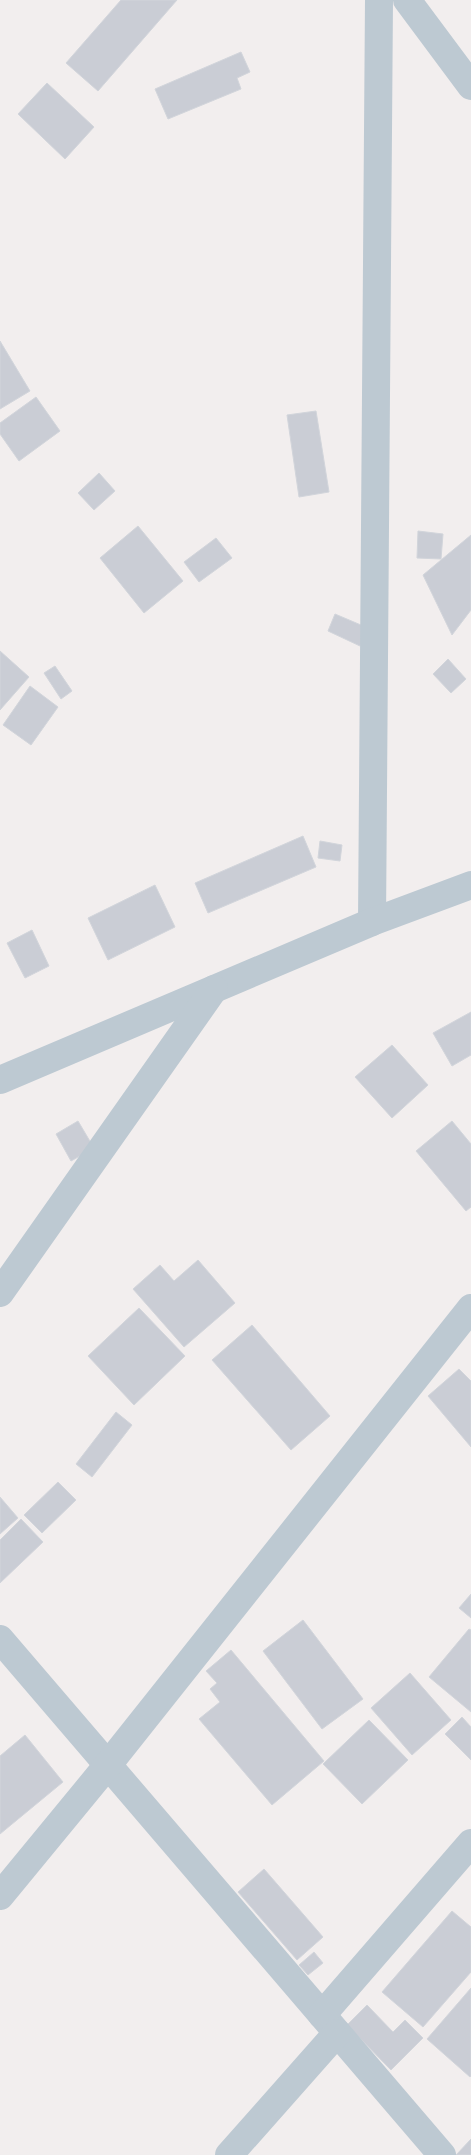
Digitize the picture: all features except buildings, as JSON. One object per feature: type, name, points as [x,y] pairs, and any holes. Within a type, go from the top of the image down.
[{"type":"street","points":[[372,922],[379,0]]},
{"type":"street","points":[[407,0],[471,86]]},
{"type":"street","points":[[0,1080],[372,922],[471,885]]},
{"type":"street","points":[[0,1293],[214,989]]},
{"type":"street","points":[[0,1896],[107,1766],[471,1308]]},
{"type":"street","points":[[0,1639],[442,2155]]},
{"type":"street","points":[[229,2155],[471,1843]]}]
